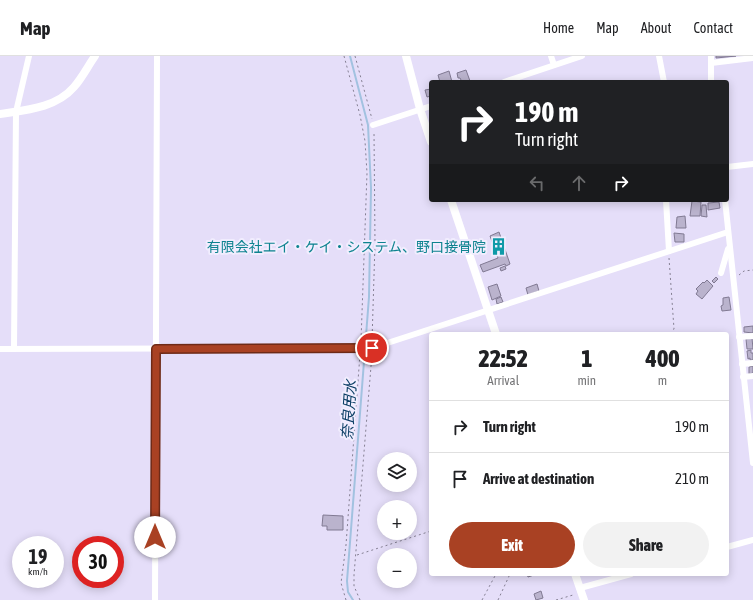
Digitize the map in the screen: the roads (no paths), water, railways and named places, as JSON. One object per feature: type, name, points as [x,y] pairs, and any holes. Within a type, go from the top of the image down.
[{"type":"street","points":[[14,349],[16,112],[29,56]]},
{"type":"street","points":[[0,114],[37,108],[60,99],[75,86],[95,56]]},
{"type":"street","points":[[155,600],[157,56]]},
{"type":"street","points":[[551,56],[554,66]]},
{"type":"street","points":[[510,80],[582,56]]},
{"type":"street","points":[[659,56],[664,80]]},
{"type":"street","points":[[409,57],[420,109],[429,131]]},
{"type":"street","points":[[712,80],[711,59],[753,58]]},
{"type":"street","points":[[373,125],[429,107]]},
{"type":"street","points":[[729,167],[753,164]]},
{"type":"street","points":[[452,202],[495,332]]},
{"type":"street","points":[[666,202],[669,251]]},
{"type":"street","points":[[725,202],[753,463]]},
{"type":"street","points":[[0,349],[372,348],[728,232]]},
{"type":"street","points":[[721,273],[729,246]]},
{"type":"street","points":[[739,337],[753,336]]},
{"type":"street","points":[[742,364],[753,363]]},
{"type":"street","points":[[743,377],[753,376]]},
{"type":"street","points":[[729,546],[753,540]]},
{"type":"street","points":[[576,576],[582,594],[626,576]]},
{"type":"waterway","name":"奈良用水","points":[[350,56],[368,125],[371,188],[369,297],[347,581],[348,592],[353,600]]},
{"type":"place","name":"有限会社エイ・ケイ・システム、野口接骨院","points":[[499,247]]}]
